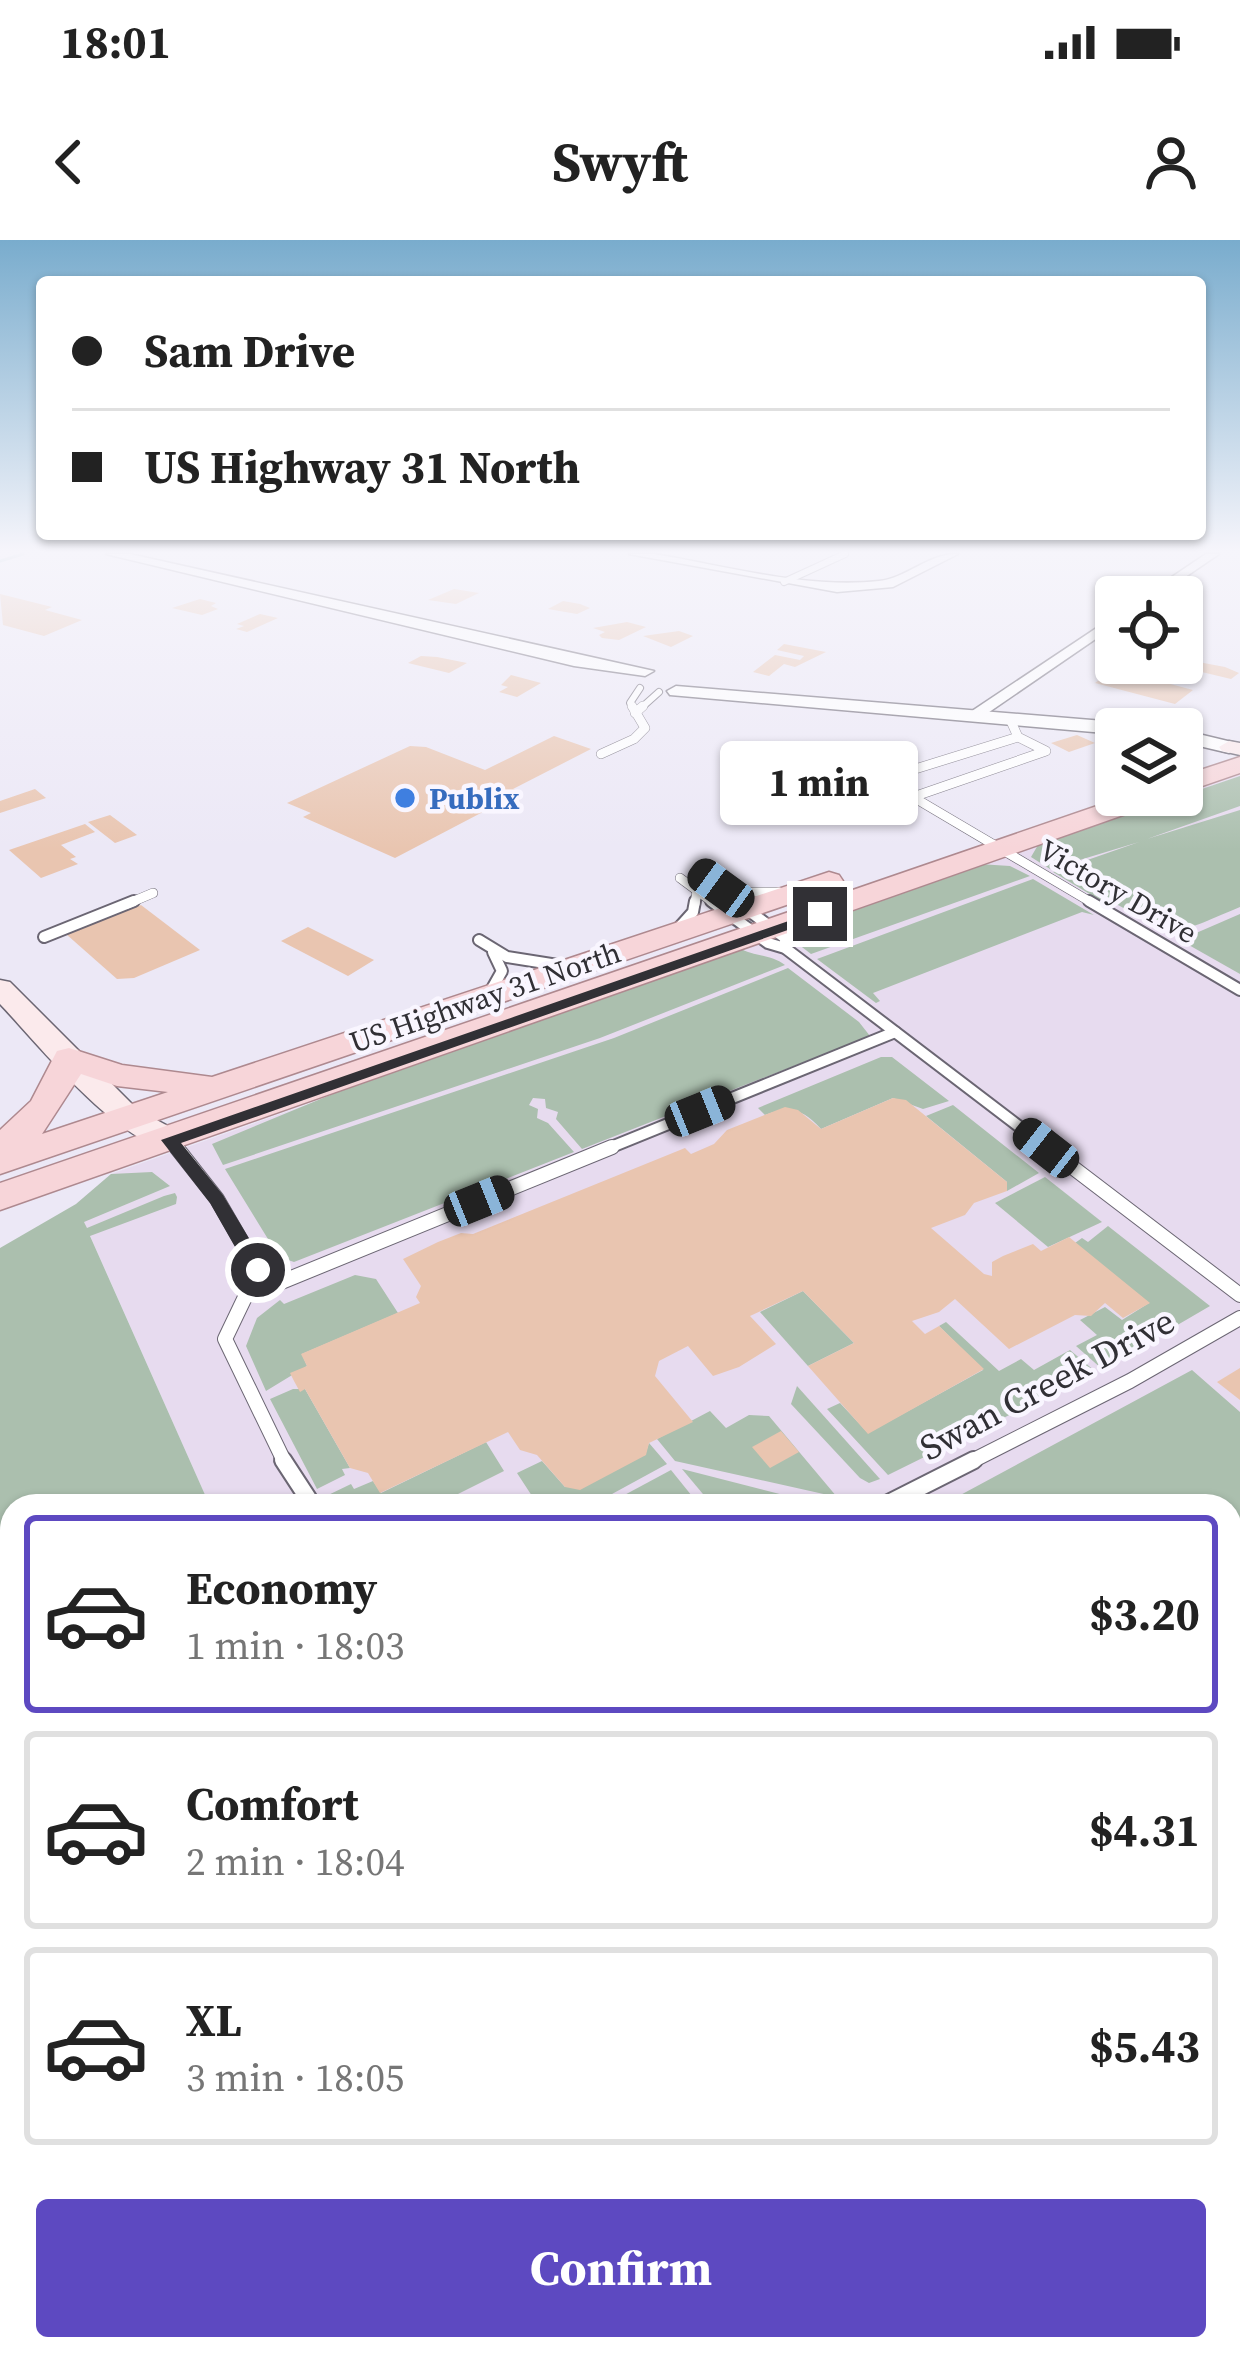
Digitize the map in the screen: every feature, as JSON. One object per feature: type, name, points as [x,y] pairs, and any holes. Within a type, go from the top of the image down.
[{"type":"main road","points":[[1203,758],[1237,751]]},
{"type":"main road","points":[[1203,772],[1237,751]]},
{"type":"main road","name":"US Highway 31 North","points":[[0,1161],[674,933],[753,921],[808,888],[1095,792]]},
{"type":"main road","name":"US Highway 31 North","points":[[0,1197],[170,1140],[753,921],[1000,850],[1095,816]]},
{"type":"main road","points":[[0,988],[127,1118],[170,1140]]},
{"type":"main road","points":[[69,1058],[117,1075],[220,1087]]},
{"type":"main road","points":[[0,1147],[24,1133],[56,1096],[69,1058]]},
{"type":"street","points":[[539,653],[661,681],[766,697],[974,716],[1014,728],[1095,728]]},
{"type":"street","points":[[974,716],[1066,653]]},
{"type":"street","points":[[1012,690],[1018,708],[1095,725]]},
{"type":"street","points":[[1203,742],[1237,751]]},
{"type":"lane","points":[[635,713],[661,681]]},
{"type":"lane","points":[[601,754],[640,734],[644,723],[630,703],[661,681]]},
{"type":"lane","points":[[867,784],[1014,728],[1046,751],[913,797]]},
{"type":"lane","name":"Victory Drive","points":[[824,758],[891,798],[913,797],[1240,990]]},
{"type":"lane","points":[[698,872],[895,1032],[1240,1295]]},
{"type":"lane","points":[[680,878],[753,921]]},
{"type":"lane","points":[[674,933],[693,912],[698,891]]},
{"type":"lane","points":[[44,937],[153,893]]},
{"type":"lane","points":[[488,996],[502,971],[499,958],[484,944],[528,963],[575,966]]},
{"type":"lane","points":[[305,1494],[280,1455],[224,1339],[231,1315],[252,1294],[895,1032]]},
{"type":"lane","points":[[170,1140],[217,1199],[258,1270],[252,1294]]},
{"type":"lane","name":"Swan Creek Drive","points":[[907,1494],[1130,1381],[1240,1318]]},
{"type":"shaded area","points":[[1240,774],[1240,1491],[205,1494],[76,1204],[111,1174],[1121,816],[1203,816],[1203,787]]},
{"type":"green space","points":[[1240,776],[1240,806],[1147,839],[1240,810],[1240,907],[1198,924],[1162,928],[1109,900],[1103,902],[1053,872],[1139,842],[1050,869],[1031,857],[1038,845],[1123,816],[1203,816],[1203,789]]},
{"type":"green space","points":[[979,864],[1010,866],[1030,876],[811,954],[798,944],[805,925]]},
{"type":"green space","points":[[1033,879],[1094,915],[1082,912],[873,993],[880,1001],[876,1003],[817,959]]},
{"type":"green space","points":[[1240,914],[1240,974],[1180,940]]},
{"type":"green space","points":[[738,947],[785,965],[600,1038],[223,1165],[212,1144],[386,1072]]},
{"type":"green space","points":[[788,968],[859,1022],[870,1036],[582,1149],[556,1119],[558,1112],[546,1108],[545,1099],[533,1098],[529,1105],[538,1109],[537,1118],[548,1123],[574,1152],[294,1262],[279,1257],[225,1169],[614,1038]]},
{"type":"green space","points":[[881,1057],[892,1057],[949,1101],[923,1109],[893,1098],[821,1129],[796,1111],[765,1115],[758,1108]]},
{"type":"green space","points":[[953,1105],[1039,1173],[1007,1191],[1007,1182],[926,1116]]},
{"type":"green space","points":[[152,1172],[170,1186],[84,1222],[87,1228],[164,1196],[175,1193],[177,1197],[176,1204],[90,1236],[205,1494],[0,1494],[0,1248],[76,1204],[111,1174]]},
{"type":"green space","points":[[1045,1177],[1102,1222],[1048,1247],[995,1203]]},
{"type":"green space","points":[[1108,1226],[1210,1306],[1102,1369],[1076,1346],[1097,1335],[1080,1320],[1105,1307],[1122,1320],[1149,1303],[1075,1243],[1082,1238],[1088,1242]]},
{"type":"green space","points":[[355,1275],[376,1279],[398,1313],[302,1354],[307,1366],[266,1391],[246,1346],[257,1318],[280,1300],[284,1304]]},
{"type":"green space","points":[[803,1291],[854,1343],[808,1366],[760,1312]]},
{"type":"green space","points":[[946,1322],[999,1371],[1021,1359],[1034,1370],[1070,1350],[1096,1372],[888,1475],[827,1409],[840,1403],[868,1433],[983,1370],[939,1326]]},
{"type":"green space","points":[[1192,1370],[1240,1412],[1240,1494],[962,1494]]},
{"type":"green space","points":[[797,1386],[880,1479],[869,1483],[860,1478],[791,1404]]},
{"type":"green space","points":[[305,1389],[350,1468],[317,1489],[270,1399]]},
{"type":"green space","points":[[710,1411],[726,1428],[749,1415],[769,1416],[834,1494],[675,1461],[657,1439]]},
{"type":"green space","points":[[486,1442],[504,1471],[458,1494],[330,1494],[373,1481],[381,1493]]},
{"type":"green space","points":[[649,1443],[667,1464],[612,1494],[531,1494],[517,1473],[542,1461],[565,1487],[645,1455]]},
{"type":"green space","points":[[682,1469],[780,1494],[703,1494]]},
{"type":"green space","points":[[671,1470],[690,1494],[626,1494]]},
{"type":"building","points":[[790,653],[824,653],[795,667],[784,664],[769,676],[753,672],[775,655],[800,660],[804,656]]},
{"type":"building","points":[[421,656],[467,663],[449,673],[408,663]]},
{"type":"building","points":[[1203,663],[1239,673],[1231,679],[1203,672]]},
{"type":"building","points":[[511,675],[541,683],[517,697],[499,692],[508,687],[501,685]]},
{"type":"building","points":[[1099,684],[1170,684],[1193,690],[1175,704]]},
{"type":"building","points":[[1077,735],[1095,743],[1069,752],[1051,743]]},
{"type":"building","name":"Publix","points":[[554,736],[591,749],[395,858],[303,817],[311,813],[287,803],[410,746],[426,747],[485,770]]},
{"type":"building","points":[[35,789],[46,798],[0,813],[0,801]]},
{"type":"building","points":[[110,815],[137,835],[115,843],[88,822]]},
{"type":"building","points":[[85,824],[95,832],[61,845],[78,864],[41,878],[9,850]]},
{"type":"building","points":[[141,905],[200,950],[134,978],[117,979],[66,934]]},
{"type":"building","points":[[308,927],[374,960],[348,976],[281,941]]},
{"type":"building","points":[[893,1098],[906,1100],[1007,1182],[1007,1191],[974,1203],[965,1215],[931,1228],[984,1274],[992,1276],[992,1262],[1003,1256],[1033,1244],[1041,1251],[1069,1237],[1150,1303],[1123,1318],[1105,1303],[1091,1316],[1075,1315],[1009,1349],[955,1299],[939,1312],[912,1321],[925,1334],[939,1326],[984,1369],[868,1434],[808,1366],[854,1343],[803,1291],[750,1316],[776,1344],[739,1367],[713,1376],[688,1346],[659,1361],[655,1376],[693,1422],[649,1443],[646,1455],[580,1490],[565,1487],[537,1455],[520,1450],[508,1432],[380,1493],[368,1473],[350,1468],[305,1389],[300,1392],[290,1373],[307,1366],[301,1354],[420,1303],[416,1297],[421,1286],[403,1259],[438,1242],[461,1233],[473,1234],[685,1148],[691,1154],[714,1144],[727,1130],[785,1107],[798,1110],[821,1129]]},
{"type":"building","points":[[1240,1368],[1240,1400],[1217,1382]]},
{"type":"building","points":[[781,1431],[799,1452],[770,1468],[752,1447]]},
{"type":"place","name":"Publix","points":[[405,798]]},
{"type":"route","points":[[258,1270],[217,1199],[170,1140],[820,914]]}]
